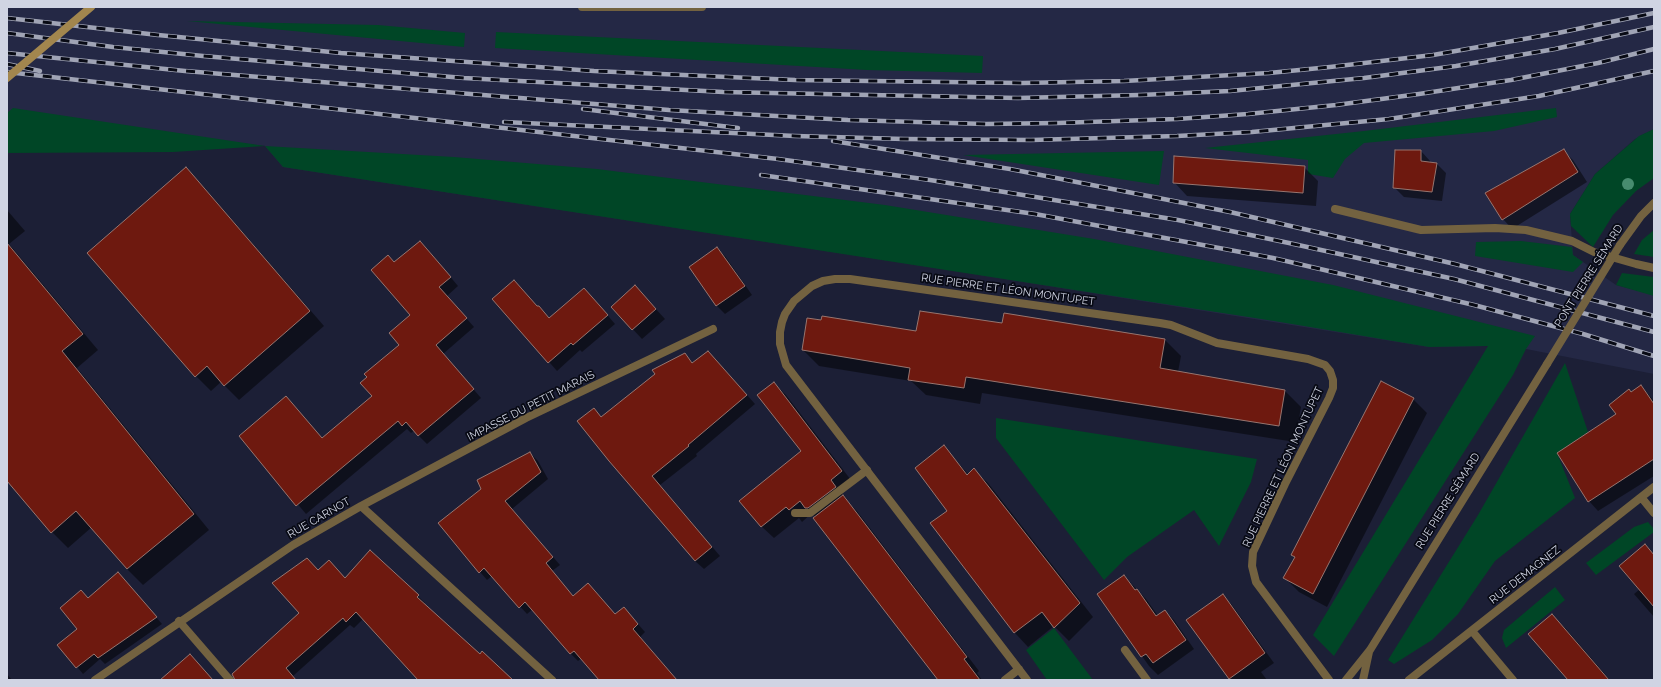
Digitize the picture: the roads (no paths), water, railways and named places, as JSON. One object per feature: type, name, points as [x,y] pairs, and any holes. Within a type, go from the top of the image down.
[{"type":"main road","points":[[7,78],[91,7]]},
{"type":"street","points":[[582,7],[702,7]]},
{"type":"street","name":"PONT PIERRE SÉMARD","points":[[1547,364],[1620,245],[1641,216],[1654,203]]},
{"type":"street","points":[[1335,209],[1421,230],[1495,228],[1526,230],[1572,241],[1601,254],[1654,268]]},
{"type":"street","name":"RUE PIERRE ET LÉON MONTUPET","points":[[1027,680],[786,365],[782,356],[780,332],[785,314],[794,301],[804,292],[822,281],[850,279],[1160,323],[1171,325],[1217,343],[1318,362],[1325,366],[1330,371],[1333,380],[1333,388],[1285,484],[1254,552],[1252,566],[1256,582],[1329,680]]},
{"type":"street","name":"IMPASSE DU PETIT MARAIS","points":[[361,506],[526,418],[713,329]]},
{"type":"street","name":"RUE PIERRE SÉMARD","points":[[1346,680],[1370,650],[1547,364]]},
{"type":"street","points":[[795,513],[810,513],[867,470]]},
{"type":"street","name":"RUE DEMAGNEZ","points":[[1409,680],[1654,487]]},
{"type":"street","points":[[1641,497],[1654,513]]},
{"type":"street","name":"RUE CARNOT","points":[[95,680],[179,621],[293,545],[361,506],[552,680]]},
{"type":"street","points":[[179,621],[230,680]]},
{"type":"street","points":[[1472,631],[1514,680]]},
{"type":"street","points":[[1125,650],[1147,680]]},
{"type":"street","name":"RUE PIERRE SÉMARD","points":[[1363,680],[1370,650]]},
{"type":"street","points":[[1005,680],[1019,669]]},
{"type":"railway","points":[[7,18],[341,53],[594,71],[795,80],[1022,83],[1124,81],[1269,73],[1330,67],[1433,55],[1558,33],[1654,13]]},
{"type":"railway","points":[[7,33],[113,47],[203,56],[464,78],[723,92],[1018,98],[1230,91],[1364,78],[1456,66],[1555,49],[1654,27]]},
{"type":"railway","points":[[7,53],[185,71],[669,110],[848,120],[986,124],[1177,119],[1248,114],[1336,105],[1511,80],[1598,63],[1654,49]]},
{"type":"railway","points":[[7,64],[40,71]]},
{"type":"railway","points":[[504,122],[795,136],[904,139],[1031,140],[1177,136],[1252,132],[1389,119],[1539,96],[1654,71]]},
{"type":"railway","points":[[7,72],[778,159],[930,180],[1178,220],[1289,243],[1454,279],[1654,332]]},
{"type":"railway","points":[[583,109],[738,128]]},
{"type":"railway","points":[[833,141],[1010,169],[1230,212],[1455,264],[1654,316]]},
{"type":"railway","points":[[761,175],[1035,214],[1273,258],[1474,305],[1583,334],[1654,356]]}]
